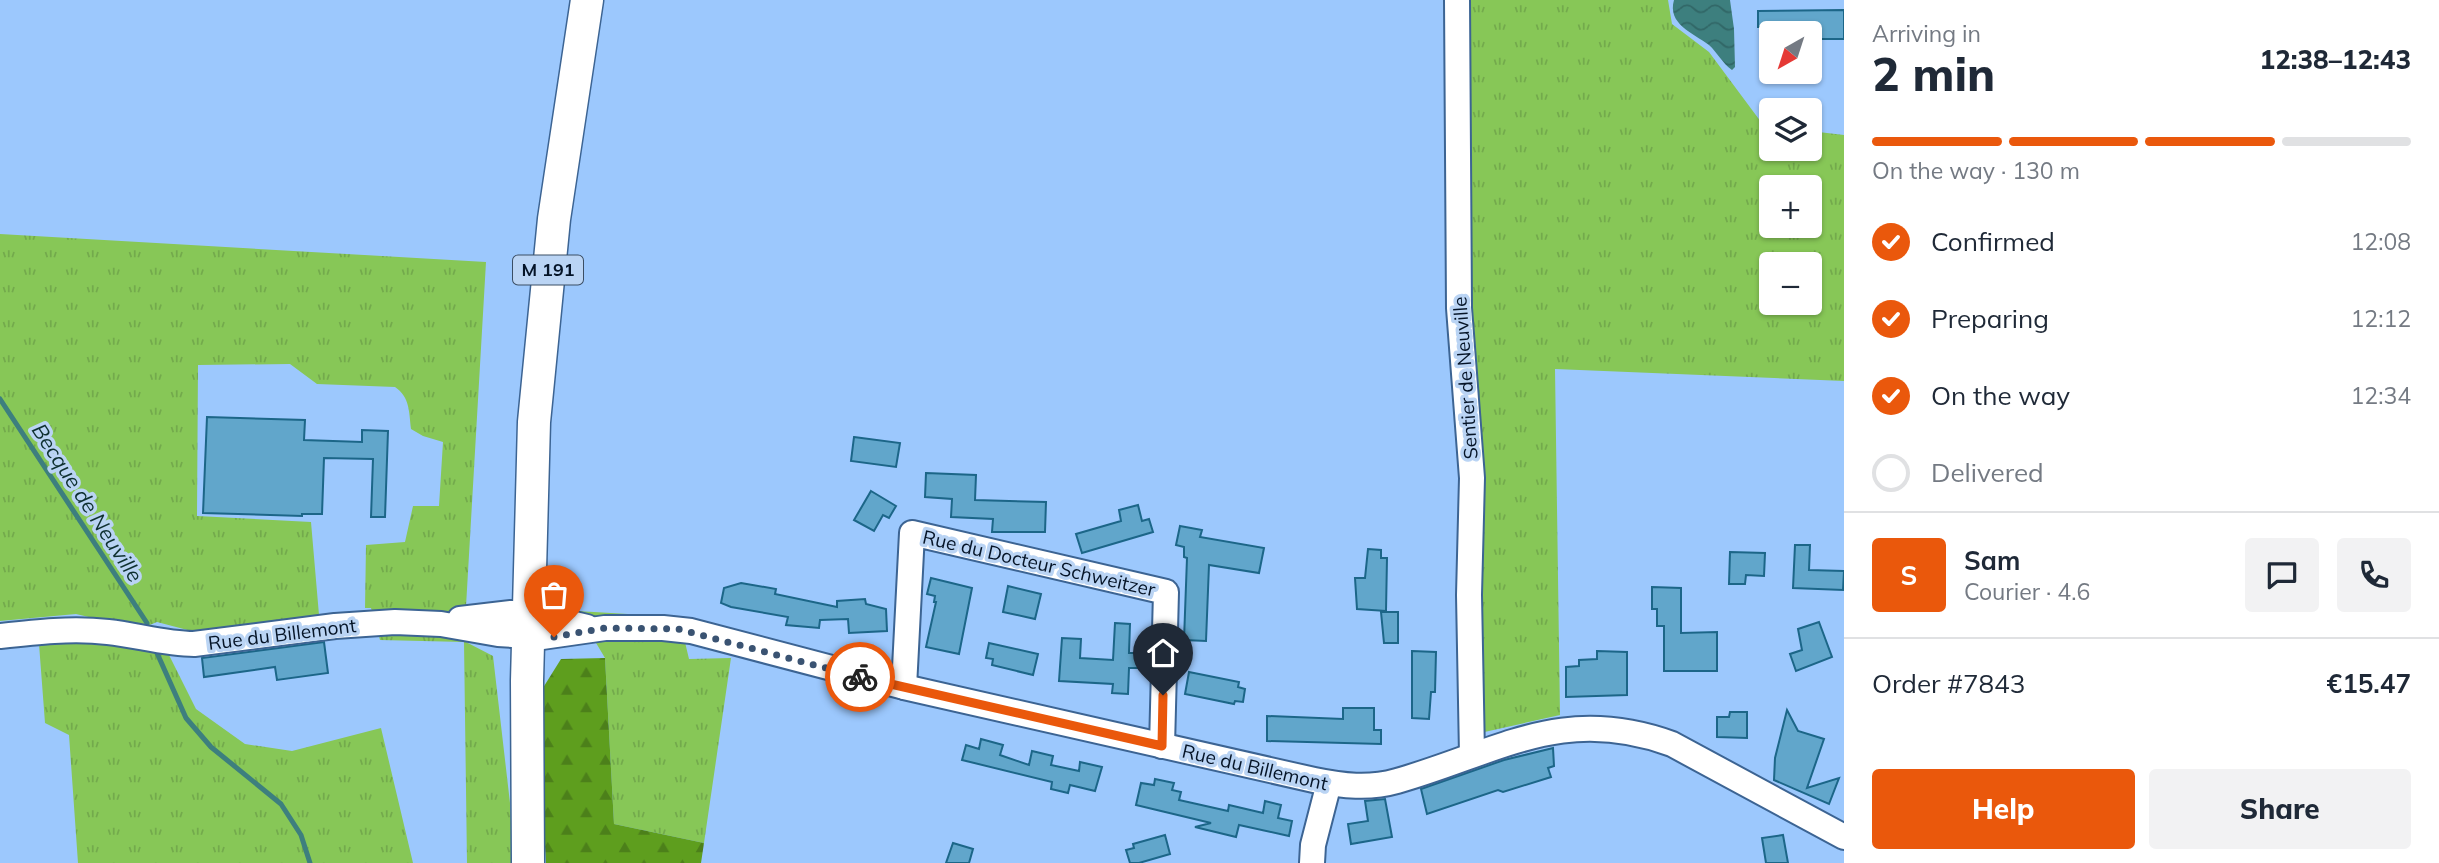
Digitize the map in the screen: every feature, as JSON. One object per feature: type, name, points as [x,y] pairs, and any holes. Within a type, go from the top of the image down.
[{"type":"main road","name":"M 191","points":[[528,863],[520,625],[534,422],[554,219],[587,0]]},
{"type":"street","name":"Sentier de Neuville","points":[[1457,0],[1459,308],[1473,498],[1469,594],[1472,755]]},
{"type":"street","name":"Rue du Docteur Schweitzer","points":[[904,687],[912,533],[1166,592],[1162,746]]},
{"type":"street","name":"Rue du Billemont","points":[[0,636],[77,629],[194,644],[335,626],[416,622],[520,625],[554,637],[605,628],[691,631],[904,687],[1329,783],[1353,786],[1382,785],[1527,737],[1559,730],[1596,729],[1644,735],[1672,744],[1844,837]]},
{"type":"street","points":[[1312,863],[1313,845],[1329,783]]},
{"type":"green space","points":[[1464,0],[1668,0],[1672,24],[1709,52],[1759,119],[1759,161],[1822,161],[1822,132],[1844,135],[1844,381],[1555,369],[1560,715],[1480,733]]},
{"type":"green space","points":[[0,234],[486,262],[464,641],[493,656],[510,803],[513,863],[467,863],[464,642],[380,640],[371,608],[365,608],[366,545],[405,542],[413,506],[439,506],[443,442],[411,429],[406,400],[395,387],[317,384],[290,364],[198,365],[197,516],[311,522],[319,615],[199,633],[157,622],[140,629],[76,614],[0,621]]},
{"type":"green space","points":[[577,611],[679,617],[689,659],[731,658],[704,843],[614,824],[605,658]]},
{"type":"green space","points":[[82,636],[167,651],[196,709],[245,744],[292,751],[381,728],[413,863],[78,863],[69,735],[45,723],[39,644]]},
{"type":"green space","points":[[605,658],[614,824],[704,843],[701,863],[546,863],[536,699],[561,659]]},
{"type":"water","points":[[1674,0],[1730,0],[1734,29],[1735,67],[1732,70],[1709,45],[1678,22],[1674,15]]},
{"type":"building","points":[[1844,10],[1844,39],[1822,39],[1822,21],[1759,21],[1758,27],[1758,11]]},
{"type":"building","points":[[207,417],[305,420],[304,440],[362,442],[362,430],[388,431],[385,517],[371,517],[373,459],[324,458],[322,514],[302,516],[203,513]]},
{"type":"building","points":[[854,437],[900,443],[896,467],[851,461]]},
{"type":"building","points":[[926,473],[976,475],[975,500],[1046,502],[1045,532],[992,532],[993,519],[951,517],[952,499],[925,497]]},
{"type":"building","points":[[871,491],[896,506],[889,518],[883,515],[874,531],[854,520]]},
{"type":"building","points":[[1138,505],[1142,521],[1149,519],[1153,532],[1082,553],[1076,534],[1121,521],[1119,510]]},
{"type":"building","points":[[1180,526],[1202,530],[1200,537],[1264,548],[1259,573],[1209,565],[1206,641],[1184,640],[1187,558],[1184,557],[1184,547],[1176,545]]},
{"type":"building","points":[[1795,545],[1810,545],[1809,570],[1844,571],[1843,590],[1793,588]]},
{"type":"building","points":[[1368,549],[1381,550],[1381,558],[1387,558],[1386,611],[1357,609],[1355,578],[1365,578]]},
{"type":"building","points":[[1730,552],[1765,553],[1764,576],[1746,575],[1745,584],[1729,584]]},
{"type":"building","points":[[931,578],[972,588],[959,654],[926,647],[936,602],[935,596],[927,594]]},
{"type":"building","points":[[741,583],[776,589],[775,594],[837,607],[837,601],[865,599],[866,604],[886,609],[887,631],[849,633],[848,619],[820,620],[819,628],[786,625],[788,617],[721,603],[724,588]]},
{"type":"building","points":[[1008,586],[1041,594],[1035,619],[1003,612]]},
{"type":"building","points":[[1652,587],[1681,588],[1681,633],[1717,632],[1717,671],[1664,671],[1664,626],[1657,626],[1657,609],[1652,609]]},
{"type":"building","points":[[1381,612],[1398,612],[1398,643],[1384,643]]},
{"type":"building","points":[[1819,622],[1832,657],[1796,671],[1790,654],[1802,650],[1798,629]]},
{"type":"building","points":[[1115,623],[1130,624],[1129,653],[1146,653],[1145,668],[1129,668],[1128,694],[1112,693],[1113,684],[1059,681],[1062,638],[1081,639],[1080,658],[1113,660]]},
{"type":"building","points":[[324,642],[328,673],[277,680],[275,667],[204,677],[202,658]]},
{"type":"building","points":[[989,643],[1038,654],[1033,675],[992,665],[993,659],[986,658]]},
{"type":"building","points":[[1412,651],[1436,652],[1435,692],[1431,692],[1429,719],[1412,718]]},
{"type":"building","points":[[1597,651],[1627,652],[1627,695],[1566,697],[1566,667],[1579,666],[1579,660],[1597,659]]},
{"type":"building","points":[[1189,672],[1239,682],[1238,687],[1245,689],[1243,702],[1235,701],[1234,704],[1185,694]]},
{"type":"building","points":[[1343,708],[1374,708],[1374,730],[1381,730],[1381,744],[1267,741],[1267,716],[1343,719]]},
{"type":"building","points":[[1787,710],[1798,731],[1824,739],[1807,788],[1839,778],[1829,804],[1774,780],[1775,758]]},
{"type":"building","points":[[1730,712],[1747,712],[1747,738],[1717,737],[1717,717],[1729,717]]},
{"type":"building","points":[[981,739],[1003,745],[1000,755],[1029,765],[1032,751],[1053,756],[1051,765],[1079,771],[1080,762],[1102,767],[1095,791],[1070,785],[1068,793],[1051,789],[1052,782],[962,760],[966,745],[979,749]]},
{"type":"building","points":[[1553,748],[1554,766],[1548,768],[1551,777],[1503,792],[1498,790],[1427,814],[1421,789],[1504,760]]},
{"type":"building","points":[[1155,779],[1174,783],[1172,790],[1181,792],[1179,800],[1228,811],[1229,805],[1263,813],[1265,801],[1281,805],[1278,818],[1292,821],[1289,836],[1239,825],[1236,837],[1195,827],[1211,823],[1136,805],[1141,783],[1154,785]]},
{"type":"building","points":[[1385,799],[1392,837],[1351,844],[1348,824],[1368,821],[1365,801]]},
{"type":"building","points":[[1165,835],[1170,854],[1130,863],[1126,850],[1134,848],[1133,844]]},
{"type":"building","points":[[1783,835],[1788,863],[1766,863],[1762,838]]},
{"type":"building","points":[[953,843],[973,849],[969,863],[946,863]]},
{"type":"waterway","name":"Becque de Neuville","points":[[0,399],[147,623]]},
{"type":"waterway","name":"Becque de Neuville","points":[[157,653],[186,718],[211,747],[281,804],[301,835],[310,863]]},
{"type":"way so far","points":[[554,637],[605,628],[678,629],[860,677]]},
{"type":"route","points":[[860,677],[1162,746],[1163,695]]}]
